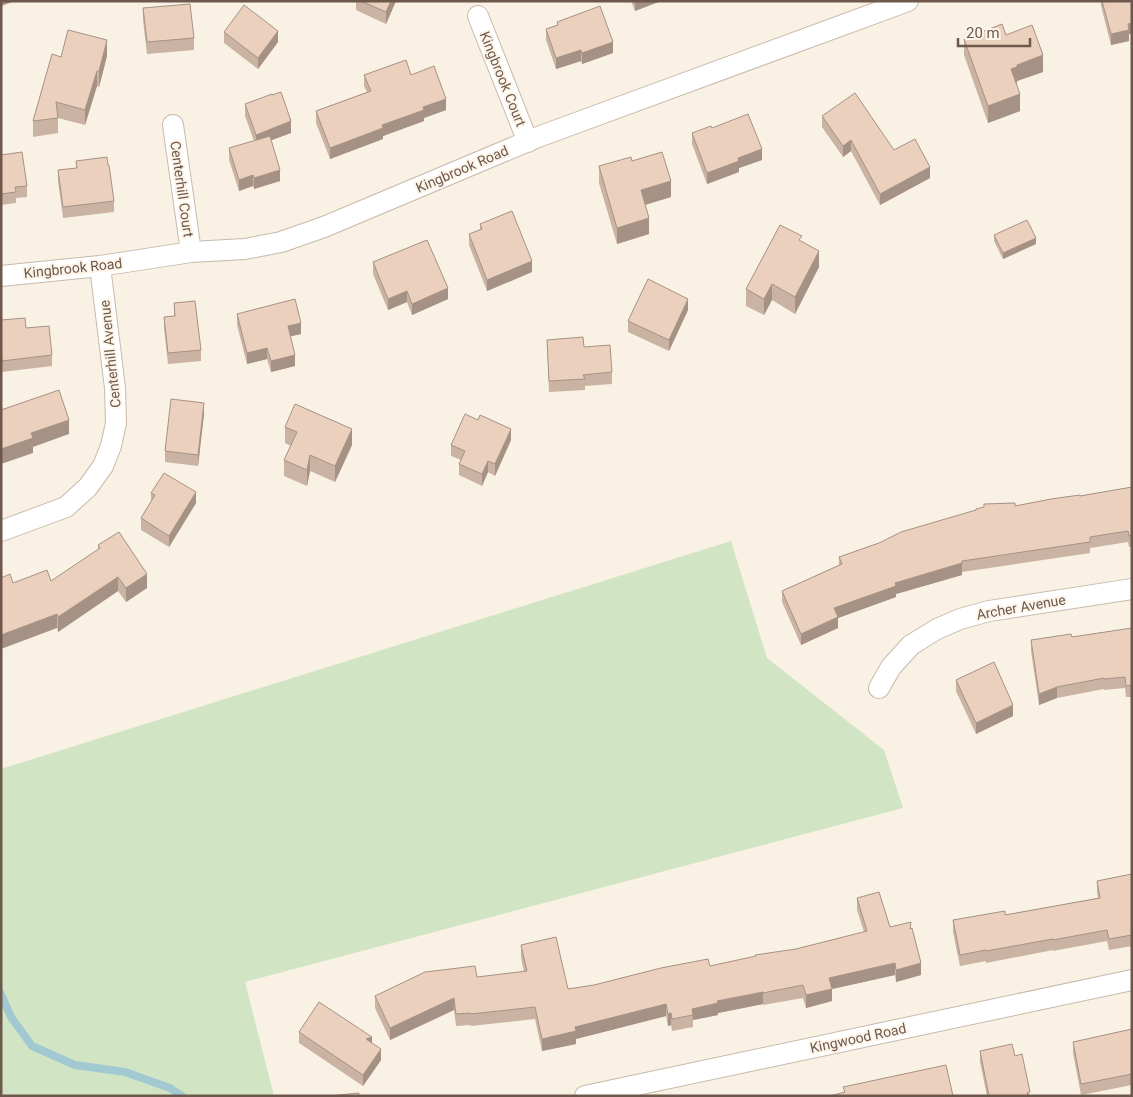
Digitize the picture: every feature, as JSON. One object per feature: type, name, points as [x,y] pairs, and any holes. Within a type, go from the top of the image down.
[{"type":"street","name":"Kingbrook Road","points":[[1,276],[100,266],[190,252],[245,249],[281,242],[324,227],[528,142],[908,1]]},
{"type":"street","name":"Kingbrook Court","points":[[478,16],[528,142]]},
{"type":"street","name":"Centerhill Court","points":[[174,125],[190,252]]},
{"type":"street","name":"Centerhill Avenue","points":[[1,531],[66,507],[88,487],[103,466],[111,446],[116,422],[115,388],[100,266]]},
{"type":"street","name":"Archer Avenue","points":[[879,688],[891,666],[911,645],[937,629],[960,619],[989,611],[1132,590]]},
{"type":"street","name":"Kingwood Road","points":[[585,1096],[1132,980]]},
{"type":"green space","points":[[731,541],[767,658],[884,750],[903,808],[245,982],[274,1096],[1,1096],[1,769]]},
{"type":"building","points":[[361,1],[391,1],[386,12]]},
{"type":"building","points":[[1102,1],[1132,1],[1132,23],[1128,24],[1129,30],[1111,34]]},
{"type":"building","points":[[190,4],[194,38],[147,42],[143,8]]},
{"type":"building","points":[[244,5],[278,31],[258,58],[224,32]]},
{"type":"building","points":[[600,6],[613,42],[582,53],[581,50],[556,58],[546,29],[558,25],[557,22]]},
{"type":"building","points":[[1002,24],[1006,35],[1032,25],[1043,55],[1011,69],[1020,94],[988,106],[964,39]]},
{"type":"building","points":[[68,30],[107,40],[99,71],[97,71],[85,110],[56,102],[58,118],[33,121],[52,54],[61,57]]},
{"type":"building","points":[[406,60],[411,75],[434,66],[446,99],[423,107],[424,110],[382,125],[383,128],[330,148],[316,111],[371,91],[364,75]]},
{"type":"building","points":[[281,92],[291,121],[256,135],[245,104]]},
{"type":"building","points":[[855,93],[894,150],[915,139],[930,167],[880,194],[851,140],[843,146],[822,116]]},
{"type":"building","points":[[748,114],[762,149],[738,158],[739,161],[707,173],[692,133],[711,126],[712,128]]},
{"type":"building","points":[[270,136],[280,170],[254,178],[253,175],[239,180],[229,148]]},
{"type":"building","points":[[22,152],[27,186],[15,187],[16,192],[1,194],[1,155]]},
{"type":"building","points":[[662,152],[671,181],[641,190],[649,218],[617,228],[599,166],[631,157],[632,161]]},
{"type":"building","points":[[107,157],[114,201],[63,207],[58,170],[77,168],[76,161]]},
{"type":"building","points":[[512,211],[532,261],[487,280],[469,234],[482,229],[480,224]]},
{"type":"building","points":[[1027,220],[1036,238],[1003,253],[994,235]]},
{"type":"building","points":[[780,225],[802,236],[799,240],[819,251],[795,297],[772,284],[764,299],[746,289]]},
{"type":"building","points":[[427,240],[448,288],[412,304],[407,291],[388,299],[373,262]]},
{"type":"building","points":[[648,279],[688,299],[669,340],[628,321]]},
{"type":"building","points":[[295,299],[301,323],[288,326],[295,355],[271,361],[267,348],[247,353],[237,314]]},
{"type":"building","points":[[195,301],[201,350],[168,353],[164,317],[175,316],[174,303]]},
{"type":"building","points":[[25,318],[26,328],[49,326],[52,355],[2,361],[1,320]]},
{"type":"building","points":[[583,337],[584,347],[610,345],[612,372],[583,375],[585,379],[549,381],[547,340]]},
{"type":"building","points":[[59,390],[69,420],[31,433],[33,438],[1,449],[1,410]]},
{"type":"building","points":[[171,399],[204,403],[198,455],[165,451]]},
{"type":"building","points":[[295,404],[352,429],[335,466],[310,455],[307,470],[284,460],[297,432],[285,427]]},
{"type":"building","points":[[465,414],[478,420],[480,415],[511,429],[495,464],[488,461],[482,474],[459,464],[465,451],[451,445]]},
{"type":"building","points":[[164,473],[196,492],[169,536],[141,518],[155,495],[151,493]]},
{"type":"building","points":[[1132,487],[1132,535],[1129,536],[1128,531],[1090,537],[1090,542],[962,561],[962,563],[895,583],[896,586],[834,608],[838,617],[801,634],[782,591],[842,564],[839,557],[879,543],[901,532],[976,510],[984,507],[984,504],[1015,503],[1015,506]]},
{"type":"building","points":[[119,532],[147,574],[126,588],[118,577],[58,617],[57,614],[1,635],[1,578],[10,574],[13,583],[47,570],[51,581],[100,548],[98,545]]},
{"type":"building","points":[[1132,628],[1132,685],[1126,686],[1125,677],[1104,678],[1057,687],[1039,694],[1031,640],[1071,634],[1072,637]]},
{"type":"building","points":[[994,662],[1013,705],[976,723],[956,680]]},
{"type":"building","points":[[1132,874],[1132,935],[1109,939],[1107,930],[960,955],[953,920],[1005,911],[1005,915],[1100,898],[1097,881]]},
{"type":"building","points":[[879,892],[890,927],[911,922],[910,929],[912,928],[921,963],[896,970],[895,963],[829,978],[832,989],[806,995],[803,985],[763,992],[717,1001],[718,1003],[692,1009],[693,1015],[672,1019],[671,1013],[668,1014],[666,1004],[575,1027],[576,1031],[542,1039],[535,1007],[456,1014],[454,998],[390,1028],[375,996],[425,972],[475,966],[477,977],[527,971],[521,945],[556,937],[568,989],[594,985],[661,968],[708,959],[710,966],[755,955],[796,949],[867,931],[857,898]]},
{"type":"building","points":[[319,1002],[372,1037],[366,1039],[381,1049],[363,1075],[299,1032]]},
{"type":"building","points":[[1132,1029],[1132,1074],[1081,1084],[1073,1042]]},
{"type":"building","points":[[1012,1044],[1015,1056],[1022,1054],[1030,1092],[1027,1093],[1028,1096],[989,1096],[980,1051]]},
{"type":"building","points":[[946,1065],[953,1096],[830,1096],[845,1092],[843,1087]]},
{"type":"building","points":[[359,1093],[359,1096],[329,1096]]},
{"type":"waterway","points":[[1,994],[11,1017],[32,1046],[75,1065],[125,1072],[170,1088],[182,1096]]}]
